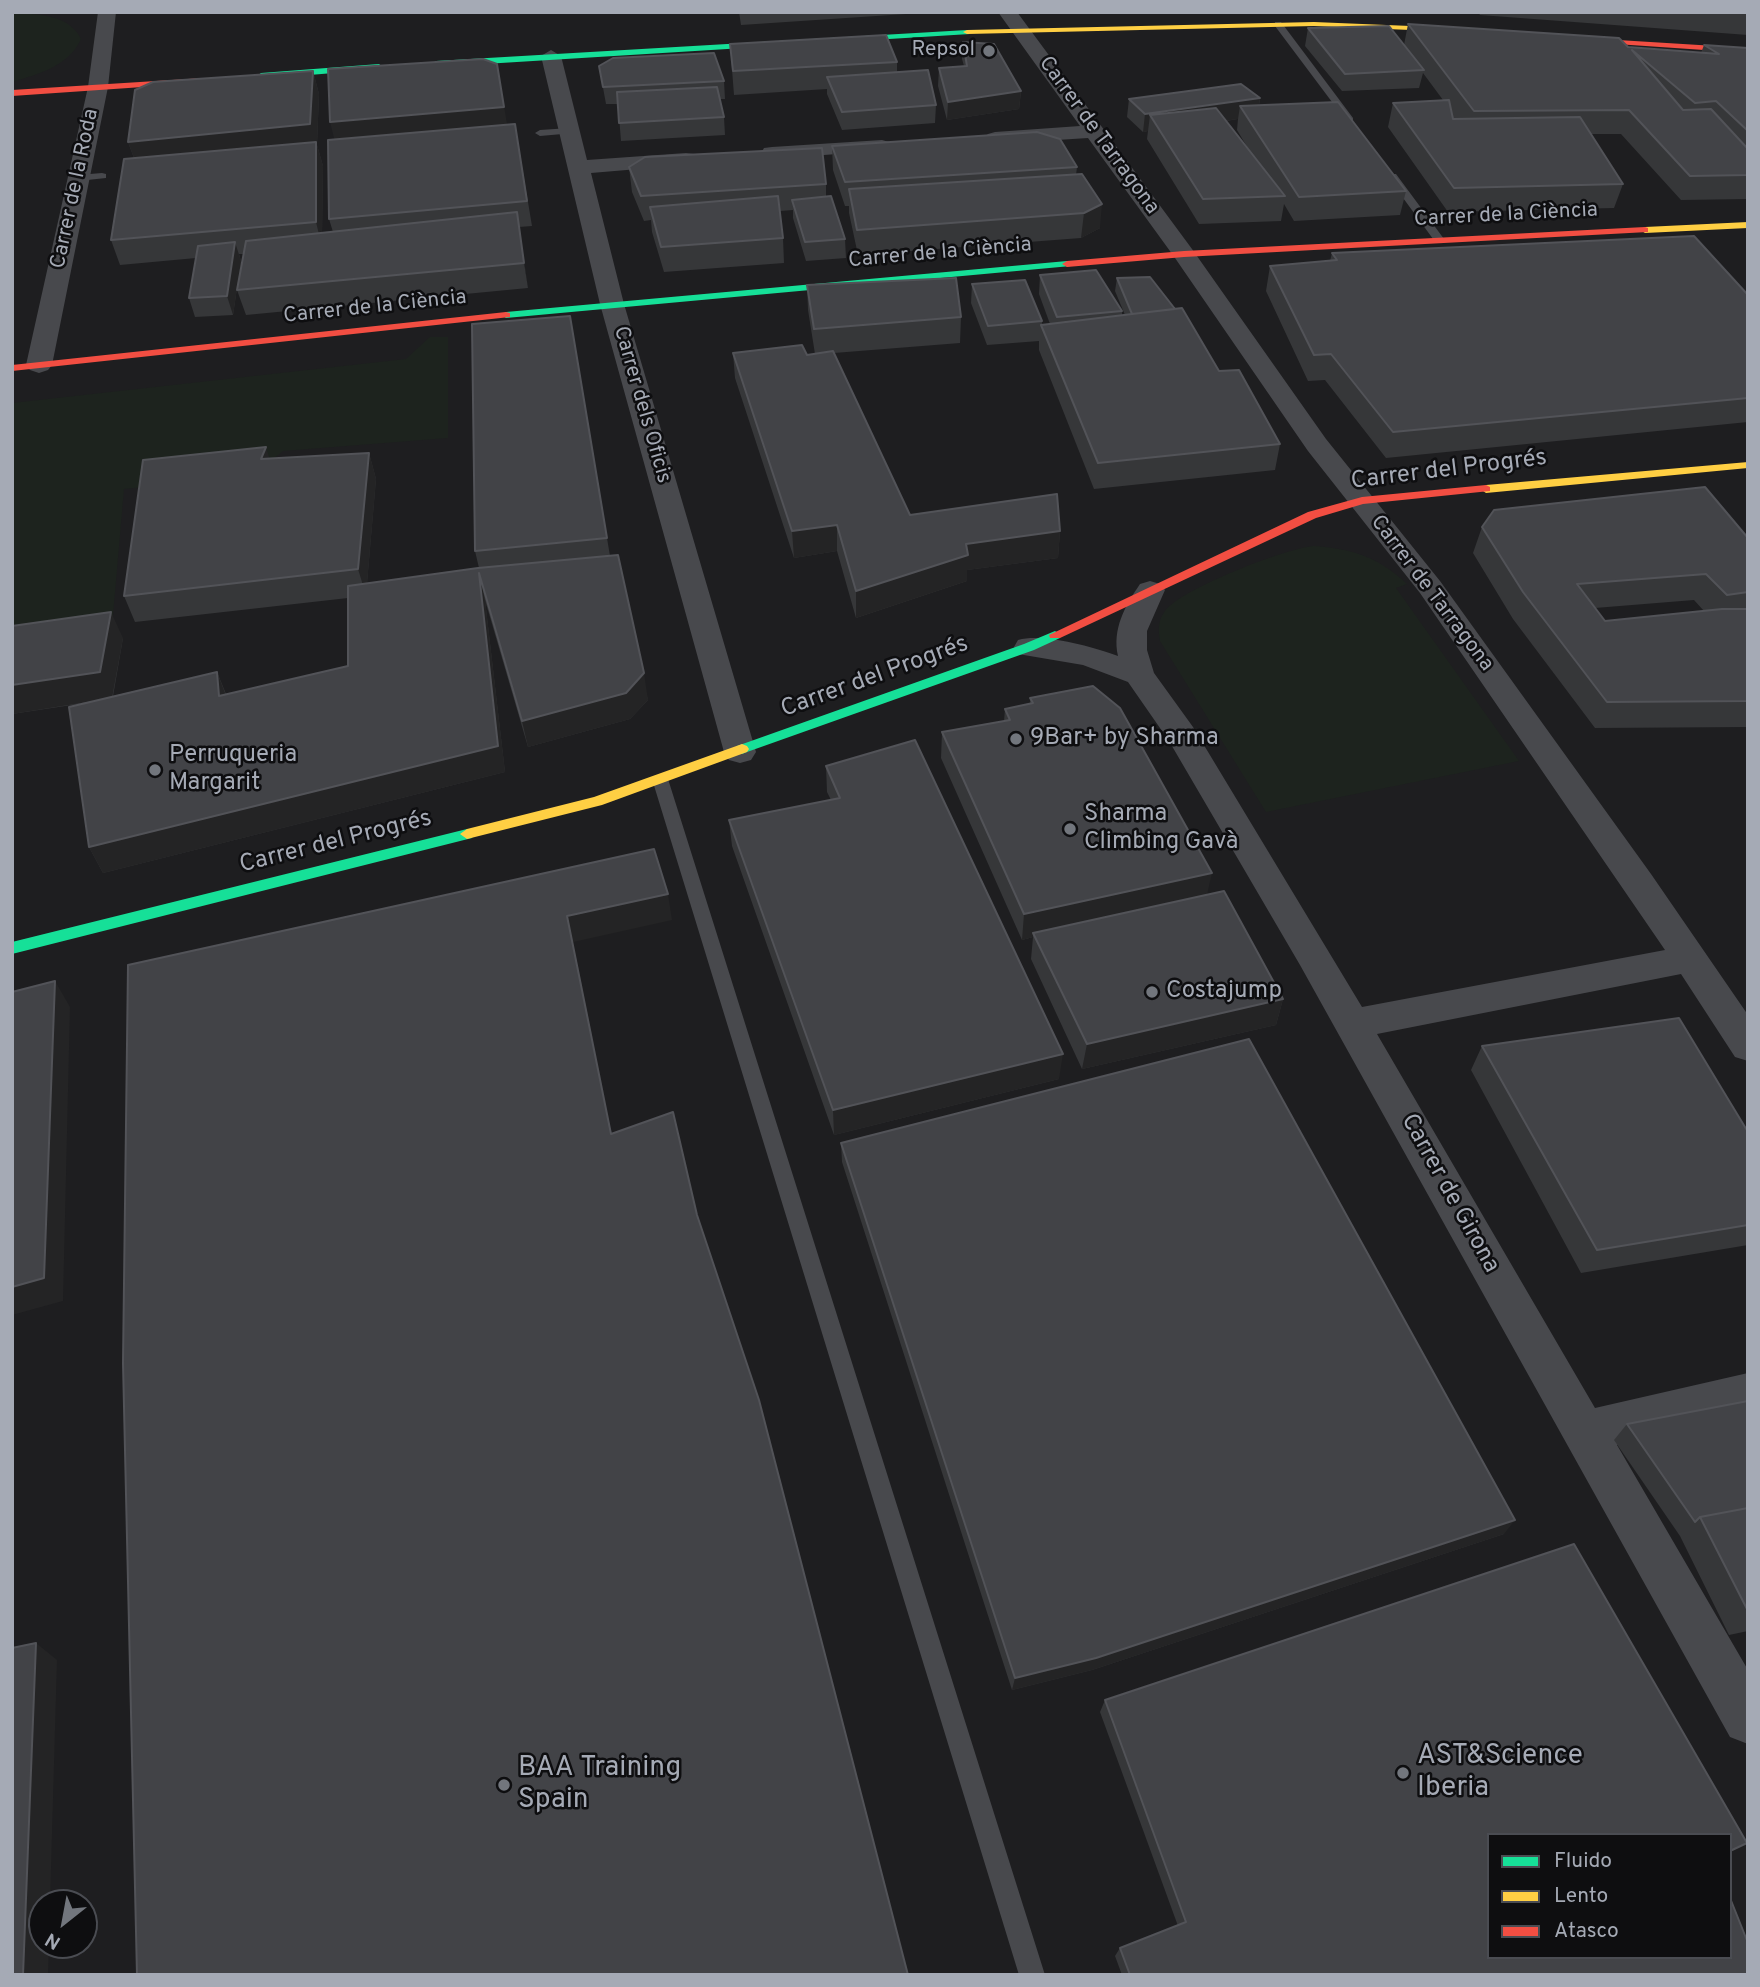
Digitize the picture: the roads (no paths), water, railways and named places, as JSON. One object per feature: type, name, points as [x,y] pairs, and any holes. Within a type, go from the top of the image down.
[{"type":"street","name":"Carrer de la Roda","points":[[39,365],[97,87],[107,12]]},
{"type":"street","points":[[248,76],[1014,21],[1413,27],[1474,32]]},
{"type":"street","name":"Carrer de Tarragona","points":[[1014,21],[1184,254],[1317,444],[1438,599],[1639,883],[1748,1046]]},
{"type":"street","points":[[1554,37],[1748,51]]},
{"type":"street","name":"Carrer dels Oficis","points":[[551,55],[612,304],[740,752]]},
{"type":"street","points":[[12,93],[221,78]]},
{"type":"street","points":[[968,139],[1093,131]]},
{"type":"street","points":[[746,155],[898,144]]},
{"type":"street","points":[[579,167],[704,158]]},
{"type":"street","name":"Carrer de la Ciència","points":[[12,368],[612,304],[1184,254],[1748,225]]},
{"type":"street","name":"Carrer del Progrés","points":[[12,948],[597,801],[1029,647],[1312,515],[1362,501],[1748,465]]},
{"type":"street","name":"Carrer de Girona","points":[[1150,590],[1131,626],[1130,644],[1139,675],[1189,746],[1352,1024],[1748,1719]]},
{"type":"street","points":[[1029,647],[1088,656],[1139,675]]},
{"type":"street","points":[[1352,1024],[1688,958]]},
{"type":"street","points":[[1583,1432],[1748,1394]]},
{"type":"lane","points":[[1278,24],[1358,131]]},
{"type":"lane","points":[[540,134],[570,131]]},
{"type":"lane","points":[[1382,163],[1440,241]]},
{"type":"lane","points":[[78,178],[102,176]]},
{"type":"lane","points":[[660,779],[1032,1975]]},
{"type":"place","name":"Repsol","points":[[989,51]]},
{"type":"place","name":"9Bar+ by Sharma","points":[[1016,739]]},
{"type":"place","name":"Perruqueria Margarit","points":[[155,770]]},
{"type":"place","name":"Sharma Climbing Gavà","points":[[1070,829]]},
{"type":"place","name":"Costajump","points":[[1152,992]]},
{"type":"place","name":"AST&Science Iberia","points":[[1403,1773]]},
{"type":"place","name":"BAA Training Spain","points":[[504,1785]]}]
